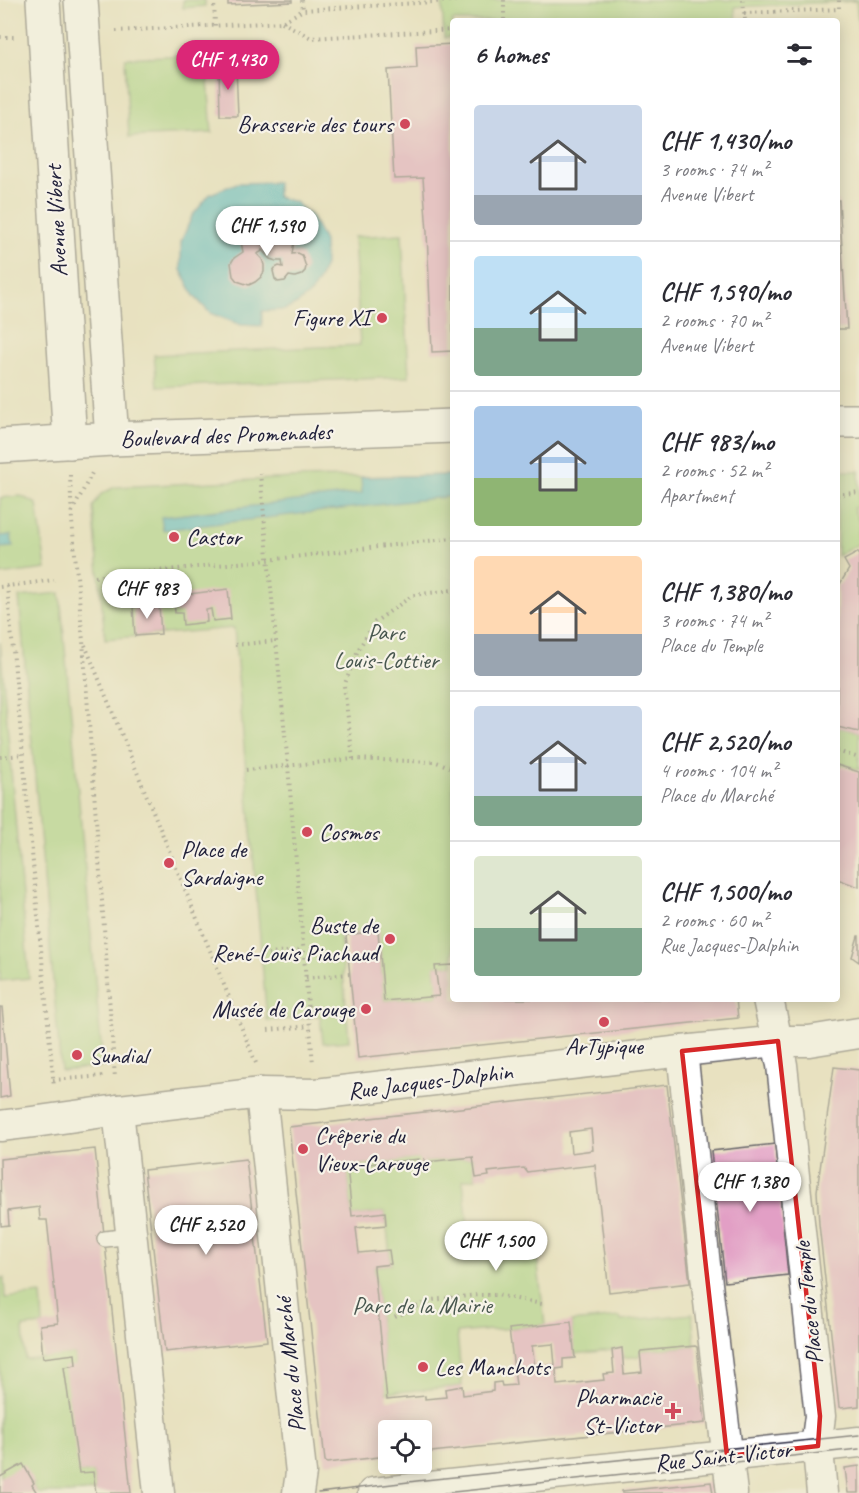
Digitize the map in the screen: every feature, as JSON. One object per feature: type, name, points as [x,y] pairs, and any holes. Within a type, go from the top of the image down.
[{"type":"main road","name":"Avenue Vibert","points":[[43,0],[70,442]]},
{"type":"main road","name":"Avenue Vibert","points":[[81,0],[112,439]]},
{"type":"main road","points":[[840,421],[859,421]]},
{"type":"main road","name":"Boulevard des Promenades","points":[[0,446],[112,439],[450,426]]},
{"type":"street","name":"Place du Temple","points":[[769,1002],[784,1077],[820,1416],[817,1439],[822,1493]]},
{"type":"street","name":"Rue Jacques-Dalphin","points":[[0,1126],[45,1120],[116,1097],[260,1081],[316,1094],[682,1051],[778,1041],[809,1041],[859,1033]]},
{"type":"street","points":[[682,1051],[732,1493]]},
{"type":"street","name":"Place du Marché","points":[[260,1081],[301,1473],[298,1493]]},
{"type":"street","points":[[116,1097],[118,1238],[159,1493]]},
{"type":"street","name":"Rue Saint-Victor","points":[[373,1493],[859,1442]]},
{"type":"path","points":[[214,0],[215,26]]},
{"type":"path","points":[[302,0],[303,10]]},
{"type":"path","points":[[113,31],[282,22],[303,10],[466,0]]},
{"type":"path","points":[[504,0],[504,18]]},
{"type":"path","points":[[743,0],[745,18]]},
{"type":"path","points":[[744,13],[839,9],[839,0]]},
{"type":"path","points":[[282,22],[311,38],[450,30]]},
{"type":"path","points":[[260,472],[316,1094]]},
{"type":"path","points":[[840,495],[859,492]]},
{"type":"path","points":[[71,512],[83,641],[116,1097]]},
{"type":"path","points":[[95,577],[268,560],[450,538]]},
{"type":"path","points":[[0,587],[54,580]]},
{"type":"path","points":[[7,586],[53,1080],[45,1120]]},
{"type":"path","points":[[353,759],[344,686],[358,650],[375,622],[413,595],[450,590]]},
{"type":"path","points":[[83,641],[260,1081]]},
{"type":"path","points":[[235,645],[275,641]]},
{"type":"path","points":[[840,752],[859,758]]},
{"type":"path","points":[[0,757],[23,755]]},
{"type":"path","points":[[246,770],[353,759],[436,762],[450,767]]},
{"type":"path","points":[[262,955],[303,950]]},
{"type":"path","points":[[306,978],[350,974]]},
{"type":"path","points":[[268,1030],[310,1026]]},
{"type":"path","points":[[53,1080],[104,1076]]},
{"type":"path","points":[[395,1317],[432,1300],[478,1295],[497,1294],[542,1304]]},
{"type":"highlighted area","points":[[778,1041],[820,1416],[818,1446],[727,1456],[682,1051]]},
{"type":"green space","points":[[183,0],[205,0],[205,6],[183,8]]},
{"type":"green space","points":[[442,0],[859,0],[859,30],[856,1],[735,7],[736,18],[450,18],[450,37],[444,38]]},
{"type":"green space","points":[[206,54],[212,133],[129,137],[125,58]]},
{"type":"green space","points":[[402,234],[409,377],[157,387],[154,355],[360,345],[354,237]]},
{"type":"green space","points":[[840,471],[859,471],[859,507],[853,508],[859,521],[859,544],[840,554]]},
{"type":"green space","name":"Parc Louis-Cottier","points":[[450,475],[450,965],[435,966],[439,996],[384,1001],[378,931],[340,935],[349,1041],[323,1043],[320,1016],[267,1021],[234,628],[105,639],[93,507],[101,494],[115,487],[294,478]]},
{"type":"green space","points":[[21,496],[37,504],[46,569],[0,575],[0,498]]},
{"type":"green space","points":[[60,593],[103,1067],[61,1071],[19,597]]},
{"type":"green space","points":[[0,642],[29,978],[0,981]]},
{"type":"green space","points":[[840,727],[859,732],[859,770],[840,763]]},
{"type":"green space","name":"Parc de la Mairie","points":[[473,1157],[476,1178],[463,1180],[471,1255],[536,1249],[545,1325],[457,1333],[462,1386],[386,1393],[374,1266],[391,1264],[385,1212],[352,1216],[347,1166],[424,1158],[426,1162]]},
{"type":"green space","points":[[0,1278],[4,1278],[5,1298],[41,1294],[43,1325],[23,1327],[25,1359],[75,1354],[79,1473],[93,1472],[96,1491],[37,1493],[32,1485],[34,1483],[0,1477]]},
{"type":"green space","points":[[692,1314],[695,1346],[641,1351],[640,1356],[623,1358],[621,1349],[574,1354],[571,1322],[620,1317],[621,1321]]},
{"type":"water","points":[[277,182],[277,197],[295,202],[311,216],[324,241],[325,265],[311,293],[297,304],[285,310],[262,311],[262,326],[241,325],[210,313],[194,296],[181,270],[181,242],[192,216],[210,194],[237,183]]},
{"type":"water","points":[[450,475],[450,496],[163,530],[161,517],[362,493],[361,477]]},
{"type":"water","points":[[11,535],[13,547],[0,548],[0,536]]},
{"type":"building","points":[[228,0],[292,0],[292,2],[228,5]]},
{"type":"building","points":[[450,44],[450,351],[432,352],[423,178],[394,179],[388,70],[417,68],[416,46]]},
{"type":"building","points":[[236,66],[238,116],[220,116],[219,67]]},
{"type":"building","points":[[840,216],[847,329],[840,329]]},
{"type":"building","points":[[274,229],[287,231],[291,235],[294,241],[292,254],[302,255],[305,271],[301,275],[289,276],[285,281],[278,282],[273,271],[279,266],[283,267],[282,261],[270,259],[262,250],[257,254],[264,265],[261,277],[249,285],[237,281],[233,276],[231,263],[243,252],[242,237],[245,233],[252,231],[263,239],[268,232]]},
{"type":"building","points":[[859,552],[859,732],[840,728],[840,584],[849,569],[844,560]]},
{"type":"building","points":[[228,589],[231,619],[213,621],[211,609],[206,610],[207,622],[183,625],[182,613],[175,613],[174,596]]},
{"type":"building","points":[[159,605],[161,634],[135,636],[133,607]]},
{"type":"building","points":[[840,766],[859,772],[859,887],[840,880]]},
{"type":"building","points":[[378,931],[384,1001],[439,996],[435,966],[450,965],[450,1002],[736,1002],[738,1018],[358,1058],[346,935]]},
{"type":"building","points":[[859,936],[859,962],[852,957]]},
{"type":"building","points":[[0,1007],[2,1007],[10,1096],[0,1098]]},
{"type":"building","points":[[834,1067],[859,1070],[859,1406],[841,1408],[839,1407],[817,1191]]},
{"type":"building","points":[[667,1085],[690,1283],[609,1292],[595,1165],[527,1172],[524,1168],[488,1172],[489,1176],[476,1178],[473,1157],[426,1162],[424,1158],[426,1172],[419,1172],[419,1159],[347,1166],[352,1216],[385,1212],[386,1225],[356,1228],[359,1253],[389,1250],[391,1264],[374,1266],[387,1400],[425,1396],[425,1399],[446,1397],[445,1389],[462,1386],[463,1395],[493,1391],[493,1383],[501,1382],[502,1386],[516,1385],[509,1329],[571,1322],[575,1358],[563,1359],[563,1368],[556,1369],[557,1385],[604,1380],[603,1374],[614,1373],[612,1350],[622,1348],[624,1374],[642,1372],[641,1351],[695,1346],[697,1347],[705,1423],[432,1452],[432,1420],[378,1420],[378,1457],[327,1463],[289,1127]],"holes":[[[591,1129],[593,1150],[571,1153],[569,1132]],[[553,1344],[555,1365],[535,1367],[532,1346]]]},
{"type":"building","points":[[775,1144],[788,1275],[725,1282],[711,1151]]},
{"type":"building","points":[[95,1149],[131,1493],[96,1493],[93,1472],[79,1473],[64,1367],[76,1365],[75,1354],[43,1358],[40,1325],[58,1323],[47,1220],[40,1220],[39,1207],[8,1211],[9,1225],[1,1226],[0,1159]]},
{"type":"building","points":[[246,1159],[267,1341],[165,1352],[144,1170]]},
{"type":"building","points":[[23,1464],[37,1493],[0,1493],[0,1477]]},
{"type":"building","points":[[859,1466],[859,1493],[848,1493],[845,1468]]},
{"type":"building","points":[[711,1482],[713,1493],[622,1493],[622,1491]]},
{"type":"tram line","points":[[318,1493],[859,1435]]},
{"type":"tram line","points":[[444,1493],[859,1449]]},
{"type":"place","name":"Brasserie des tours","points":[[405,124]]},
{"type":"place","name":"Figure XI","points":[[382,318]]},
{"type":"place","name":"Castor","points":[[174,537]]},
{"type":"place","name":"Cosmos","points":[[307,832]]},
{"type":"place","name":"Place de Sardaigne","points":[[169,863]]},
{"type":"place","name":"Buste de René-Louis Piachaud","points":[[390,939]]},
{"type":"place","name":"Musée de Carouge","points":[[366,1009]]},
{"type":"place","name":"ArTypique","points":[[604,1022]]},
{"type":"place","name":"Sundial","points":[[77,1055]]},
{"type":"place","name":"Crêperie du Vieux-Carouge","points":[[303,1149]]},
{"type":"place","name":"Les Manchots","points":[[423,1367]]},
{"type":"place","name":"Pharmacie St-Victor","points":[[673,1411]]}]
